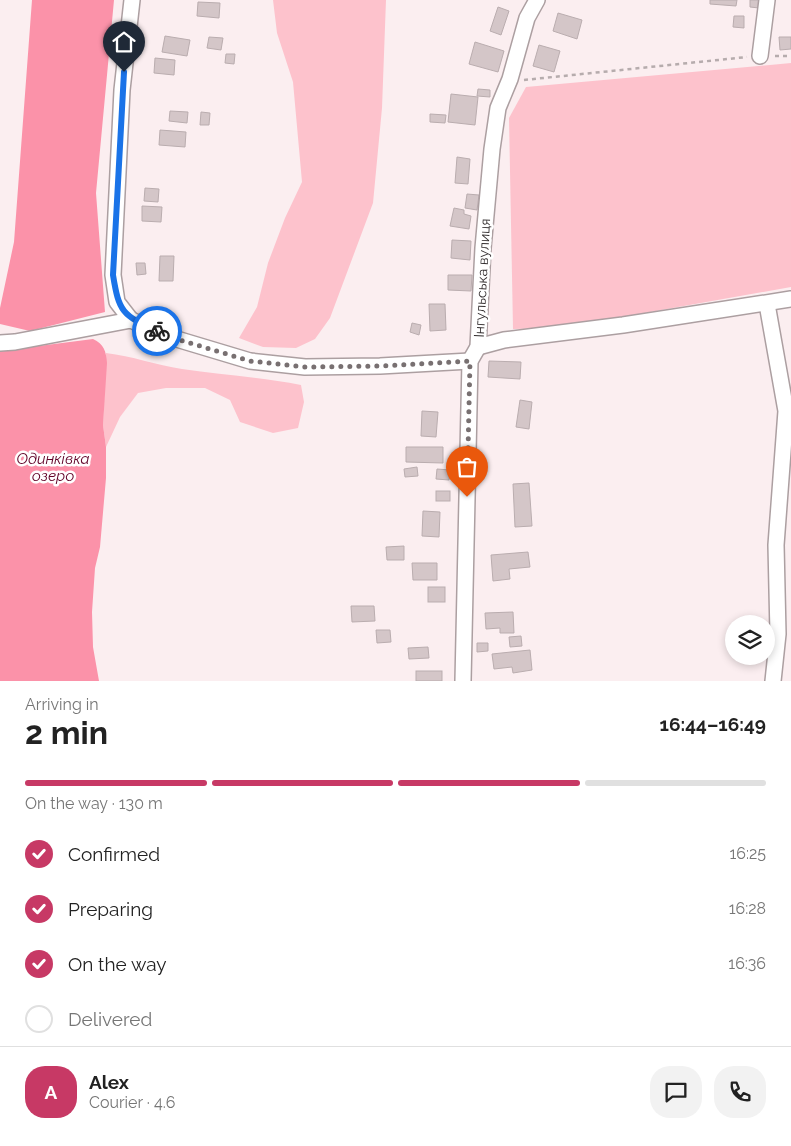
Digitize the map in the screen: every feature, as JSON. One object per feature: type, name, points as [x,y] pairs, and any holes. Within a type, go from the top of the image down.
[{"type":"street","points":[[132,0],[122,90],[113,275],[117,302],[132,320],[170,337],[250,361],[305,367],[380,366],[470,361]]},
{"type":"street","name":"Інгульська вулиця","points":[[463,681],[470,361],[478,347],[483,248],[492,149],[498,108],[510,79],[527,18],[537,0]]},
{"type":"street","points":[[760,56],[767,0]]},
{"type":"street","points":[[478,347],[504,340],[605,328],[791,299]]},
{"type":"street","points":[[767,304],[786,412],[776,546],[778,634],[773,681]]},
{"type":"street","points":[[0,343],[15,342],[132,320]]},
{"type":"path","points":[[510,79],[519,81],[557,78],[760,56],[791,56]]},
{"type":"shaded area","points":[[273,0],[386,0],[382,108],[373,203],[330,318],[315,339],[296,348],[263,347],[239,338],[257,307],[268,263],[285,218],[302,182],[293,82],[277,33]]},
{"type":"shaded area","points":[[791,63],[791,287],[560,328],[513,329],[509,118],[526,87]]},
{"type":"shaded area","points":[[106,353],[182,369],[301,385],[304,402],[298,428],[273,433],[240,422],[230,400],[205,388],[166,388],[138,393],[120,417],[106,447],[103,425]]},
{"type":"water","points":[[32,0],[114,0],[96,193],[105,312],[30,331],[0,324],[0,308],[14,242]]},
{"type":"water","name":"Одинківка озеро","points":[[93,339],[104,348],[107,363],[103,425],[106,447],[106,478],[100,547],[95,568],[92,612],[93,647],[99,681],[0,681],[0,351]]},
{"type":"building","points":[[710,0],[737,0],[736,6],[710,4]]},
{"type":"building","points":[[750,0],[760,0],[759,8],[750,7]]},
{"type":"building","points":[[198,2],[220,3],[219,18],[197,16]]},
{"type":"building","points":[[498,7],[509,11],[501,35],[490,31]]},
{"type":"building","points":[[558,13],[582,20],[577,39],[553,31]]},
{"type":"building","points":[[734,16],[744,16],[744,28],[733,27]]},
{"type":"building","points":[[165,36],[190,40],[187,56],[162,52]]},
{"type":"building","points":[[209,37],[223,38],[221,50],[207,48]]},
{"type":"building","points":[[779,37],[791,37],[791,49],[780,50]]},
{"type":"building","points":[[475,42],[504,51],[498,72],[469,64]]},
{"type":"building","points":[[539,45],[560,51],[554,72],[533,66]]},
{"type":"building","points":[[226,54],[235,54],[234,64],[225,63]]},
{"type":"building","points":[[155,58],[175,60],[174,75],[154,73]]},
{"type":"building","points":[[478,89],[490,90],[490,97],[477,96]]},
{"type":"building","points":[[451,94],[478,97],[475,125],[448,122]]},
{"type":"building","points":[[170,111],[188,112],[187,123],[169,121]]},
{"type":"building","points":[[201,112],[210,113],[209,125],[200,125]]},
{"type":"building","points":[[430,114],[446,115],[445,123],[430,122]]},
{"type":"building","points":[[160,130],[186,132],[185,147],[159,145]]},
{"type":"building","points":[[457,157],[470,159],[468,184],[455,183]]},
{"type":"building","points":[[145,188],[159,189],[158,202],[144,201]]},
{"type":"building","points":[[467,194],[479,195],[477,210],[465,208]]},
{"type":"building","points":[[142,206],[162,207],[161,222],[142,221]]},
{"type":"building","points":[[454,208],[464,210],[464,214],[471,216],[469,229],[450,226]]},
{"type":"building","points":[[452,240],[471,241],[470,260],[451,258]]},
{"type":"building","points":[[160,256],[174,256],[173,281],[159,281]]},
{"type":"building","points":[[136,263],[145,263],[146,274],[137,275]]},
{"type":"building","points":[[448,275],[472,275],[471,291],[448,290]]},
{"type":"building","points":[[429,304],[445,304],[446,330],[430,331]]},
{"type":"building","points":[[412,323],[421,325],[419,335],[410,332]]},
{"type":"building","points":[[489,361],[521,362],[520,379],[488,377]]},
{"type":"building","points":[[520,400],[532,402],[529,429],[516,427]]},
{"type":"building","points":[[422,411],[438,412],[436,437],[421,436]]},
{"type":"building","points":[[406,447],[443,447],[443,463],[406,462]]},
{"type":"building","points":[[417,467],[418,476],[405,477],[404,469]]},
{"type":"building","points":[[437,469],[450,470],[449,480],[436,479]]},
{"type":"building","points":[[529,483],[532,526],[515,527],[513,484]]},
{"type":"building","points":[[436,491],[450,491],[450,501],[436,501]]},
{"type":"building","points":[[423,511],[440,512],[439,537],[422,536]]},
{"type":"building","points":[[404,546],[404,560],[387,560],[386,547]]},
{"type":"building","points":[[528,552],[530,567],[509,569],[510,579],[493,581],[491,555]]},
{"type":"building","points":[[412,563],[437,563],[437,580],[413,580]]},
{"type":"building","points":[[428,587],[445,587],[445,602],[428,602]]},
{"type":"building","points":[[351,606],[374,606],[375,621],[352,622]]},
{"type":"building","points":[[513,612],[514,633],[500,633],[500,628],[486,629],[485,613]]},
{"type":"building","points":[[376,630],[390,630],[391,642],[377,643]]},
{"type":"building","points":[[521,636],[522,646],[510,647],[509,637]]},
{"type":"building","points":[[477,643],[488,643],[488,651],[477,652]]},
{"type":"building","points":[[428,647],[429,658],[409,659],[408,648]]},
{"type":"building","points":[[530,650],[532,670],[513,673],[512,667],[494,669],[492,654]]},
{"type":"building","points":[[416,671],[442,671],[442,681],[416,681]]},
{"type":"way so far","points":[[157,331],[170,337],[250,361],[305,367],[380,366],[470,361],[467,497]]},
{"type":"route","points":[[124,72],[113,275],[117,302],[132,320],[157,331]]}]
